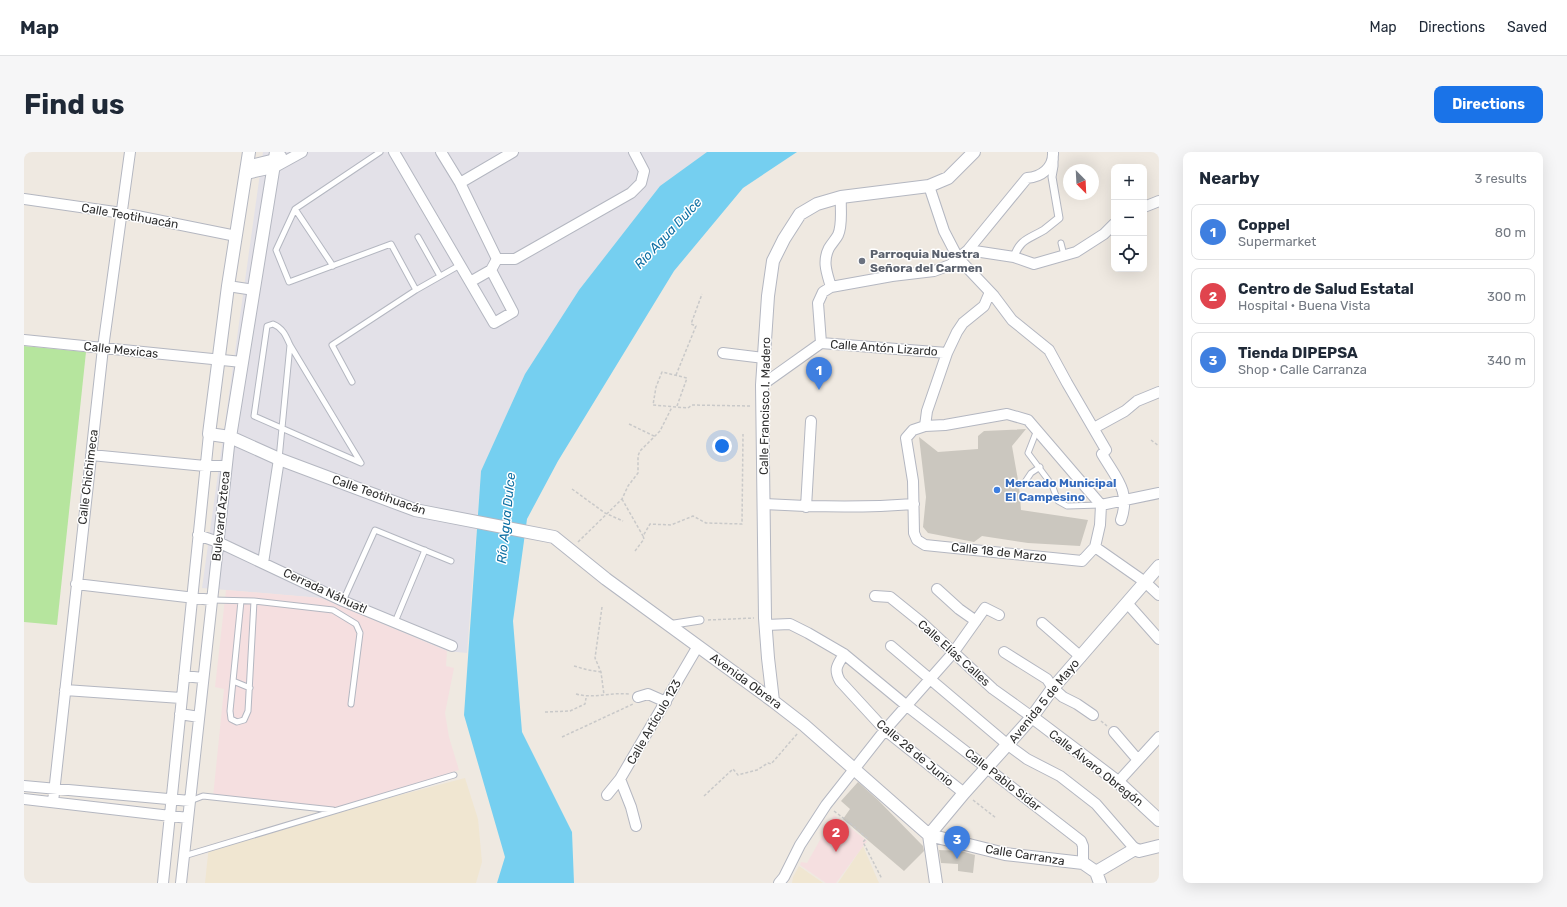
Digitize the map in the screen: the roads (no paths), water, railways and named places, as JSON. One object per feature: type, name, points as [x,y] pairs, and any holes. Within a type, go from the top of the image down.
[{"type":"street","name":"Calle Chichimeca","points":[[52,802],[103,348],[130,152]]},
{"type":"street","name":"Bulevard Azteca","points":[[163,883],[205,466],[228,286],[249,152]]},
{"type":"street","points":[[275,160],[288,152]]},
{"type":"street","points":[[246,170],[302,152]]},
{"type":"street","points":[[394,152],[494,323],[512,312],[491,270]]},
{"type":"street","points":[[441,152],[460,183],[497,259]]},
{"type":"street","points":[[460,183],[513,152]]},
{"type":"street","points":[[497,259],[515,259],[631,193],[640,183],[644,171],[634,152]]},
{"type":"street","name":"Calle Francisco I. Madero","points":[[774,701],[768,658],[766,621],[762,385],[768,296],[773,261],[784,239],[800,214],[817,204],[840,197],[929,186],[948,178],[974,152]]},
{"type":"street","points":[[1014,257],[1016,249],[1024,240],[1043,230],[1059,218],[1052,177],[1054,166],[1053,155]]},
{"type":"street","points":[[821,343],[818,303],[823,292],[832,287],[892,276],[934,271],[950,265],[968,250],[1026,178],[1033,178],[1042,174],[1049,167],[1053,155]]},
{"type":"street","name":"Bulevard Azteca","points":[[181,883],[226,466],[275,160]]},
{"type":"street","points":[[929,186],[944,231],[958,258],[990,292],[1012,320],[1049,350],[1094,428],[1106,450],[1102,454],[1122,488],[1125,501],[1120,520]]},
{"type":"street","points":[[832,287],[825,268],[825,257],[838,235],[840,222],[840,197]]},
{"type":"street","name":"Calle Teotihuacán","points":[[24,198],[122,213],[236,236]]},
{"type":"street","points":[[1147,206],[1159,201]]},
{"type":"street","points":[[968,250],[1014,257],[1034,264],[1076,252],[1104,234],[1111,227]]},
{"type":"street","points":[[470,282],[491,270],[497,259]]},
{"type":"street","points":[[228,286],[254,290]]},
{"type":"street","points":[[925,426],[926,411],[947,353],[957,332],[964,322],[984,306],[990,292]]},
{"type":"street","name":"Calle Mexicas","points":[[24,340],[242,362]]},
{"type":"street","name":"Calle Antón Lizardo","points":[[762,385],[821,343],[947,353]]},
{"type":"street","points":[[723,353],[764,358]]},
{"type":"street","points":[[1094,428],[1125,411],[1137,401],[1159,392]]},
{"type":"street","points":[[764,504],[806,507],[866,507],[914,504],[913,481],[906,438],[913,430],[925,426],[945,425],[1007,414],[1028,420],[1101,505],[1100,525],[1095,547],[1145,582],[1159,594]]},
{"type":"street","points":[[806,507],[811,422]]},
{"type":"street","name":"Calle Teotihuacán","points":[[209,434],[230,438],[279,459],[415,510],[554,537]]},
{"type":"street","points":[[91,454],[205,466],[226,466]]},
{"type":"street","points":[[263,563],[279,459]]},
{"type":"street","points":[[1101,505],[1159,493]]},
{"type":"street","name":"Calle 18 de Marzo","points":[[914,504],[914,533],[917,540],[925,545],[1082,561],[1095,547]]},
{"type":"street","name":"Cerrada Náhuatl","points":[[198,535],[218,542],[344,601],[452,646]]},
{"type":"street","name":"Avenida Obrera","points":[[554,537],[606,579],[774,701],[854,768],[929,835]]},
{"type":"street","name":"Avenida 5 de Mayo","points":[[929,835],[964,793],[988,768],[1032,717],[1053,688],[1159,566]]},
{"type":"street","points":[[76,584],[212,600]]},
{"type":"street","points":[[937,589],[959,609],[976,621]]},
{"type":"street","name":"Calle Elías Calles","points":[[875,596],[890,597],[921,622],[993,689],[1032,717]]},
{"type":"street","points":[[1127,603],[1159,639]]},
{"type":"street","points":[[784,881],[800,845],[826,805],[854,768],[885,730],[953,653],[985,608],[999,615]]},
{"type":"street","points":[[668,625],[700,620]]},
{"type":"street","name":"Calle Pablo Sidar","points":[[766,621],[790,624],[844,654],[907,706],[1081,841],[1083,846],[1083,863]]},
{"type":"street","points":[[1042,623],[1081,657]]},
{"type":"street","name":"Calle Artículo 123","points":[[607,795],[620,779],[698,646]]},
{"type":"street","points":[[891,646],[1008,745],[1027,759],[1060,776],[1096,804],[1135,849],[1139,851],[1159,846]]},
{"type":"street","points":[[1004,652],[1047,679],[1053,688],[1063,697],[1093,715]]},
{"type":"street","name":"Calle 28 de Junio","points":[[844,654],[836,668],[836,674],[840,681],[885,730],[964,793]]},
{"type":"street","points":[[184,676],[203,678]]},
{"type":"street","points":[[65,690],[181,698]]},
{"type":"street","points":[[638,698],[648,694],[666,702]]},
{"type":"street","points":[[180,714],[199,716]]},
{"type":"street","name":"Calle Álvaro Obregón","points":[[1032,717],[1118,782],[1159,820]]},
{"type":"street","points":[[1114,732],[1138,760]]},
{"type":"street","points":[[1118,782],[1159,737]]},
{"type":"street","points":[[620,779],[632,807],[636,826]]},
{"type":"street","points":[[24,786],[190,801]]},
{"type":"street","points":[[24,799],[188,818]]},
{"type":"street","points":[[929,835],[936,883]]},
{"type":"street","name":"Calle Carranza","points":[[929,835],[1005,854],[1083,863],[1090,867],[1098,877]]},
{"type":"street","points":[[1098,877],[1135,849]]},
{"type":"lane","points":[[380,152],[295,209],[276,250],[289,282],[391,244],[416,290]]},
{"type":"lane","points":[[295,209],[333,266]]},
{"type":"lane","points":[[418,237],[440,276]]},
{"type":"lane","points":[[1061,243],[1064,255]]},
{"type":"lane","points":[[352,382],[332,345],[416,290],[460,265]]},
{"type":"lane","points":[[273,324],[278,326],[284,331],[290,345],[361,463],[254,416],[267,326],[273,324]]},
{"type":"lane","points":[[279,459],[290,345]]},
{"type":"lane","points":[[1037,430],[1028,453],[1052,485],[1058,501],[1067,506],[1101,505]]},
{"type":"lane","points":[[1025,482],[1031,472],[1040,467]]},
{"type":"lane","points":[[344,601],[375,530],[451,561]]},
{"type":"lane","points":[[395,622],[424,550]]},
{"type":"lane","points":[[212,600],[254,601],[333,610],[356,624],[360,633],[351,704]]},
{"type":"lane","points":[[240,600],[231,719],[237,722],[244,720],[248,711],[254,601]]},
{"type":"lane","points":[[233,681],[250,688]]},
{"type":"lane","points":[[184,856],[454,775]]},
{"type":"lane","points":[[190,801],[203,796],[336,811]]},
{"type":"water","name":"Río Agua Dulce","points":[[707,152],[797,152],[743,188],[674,271],[558,461],[527,519],[513,621],[522,732],[572,832],[574,883],[497,883],[505,857],[464,715],[481,471],[525,374],[579,290],[660,186]]},
{"type":"place","name":"Parroquia Nuestra Señora del Carmen","points":[[862,261]]},
{"type":"place","name":"Coppel","points":[[819,390]]},
{"type":"place","name":"Mercado Municipal El Campesino","points":[[997,490]]},
{"type":"place","name":"Centro de Salud Estatal","points":[[836,852]]},
{"type":"place","name":"Tienda DIPEPSA","points":[[957,859]]}]
